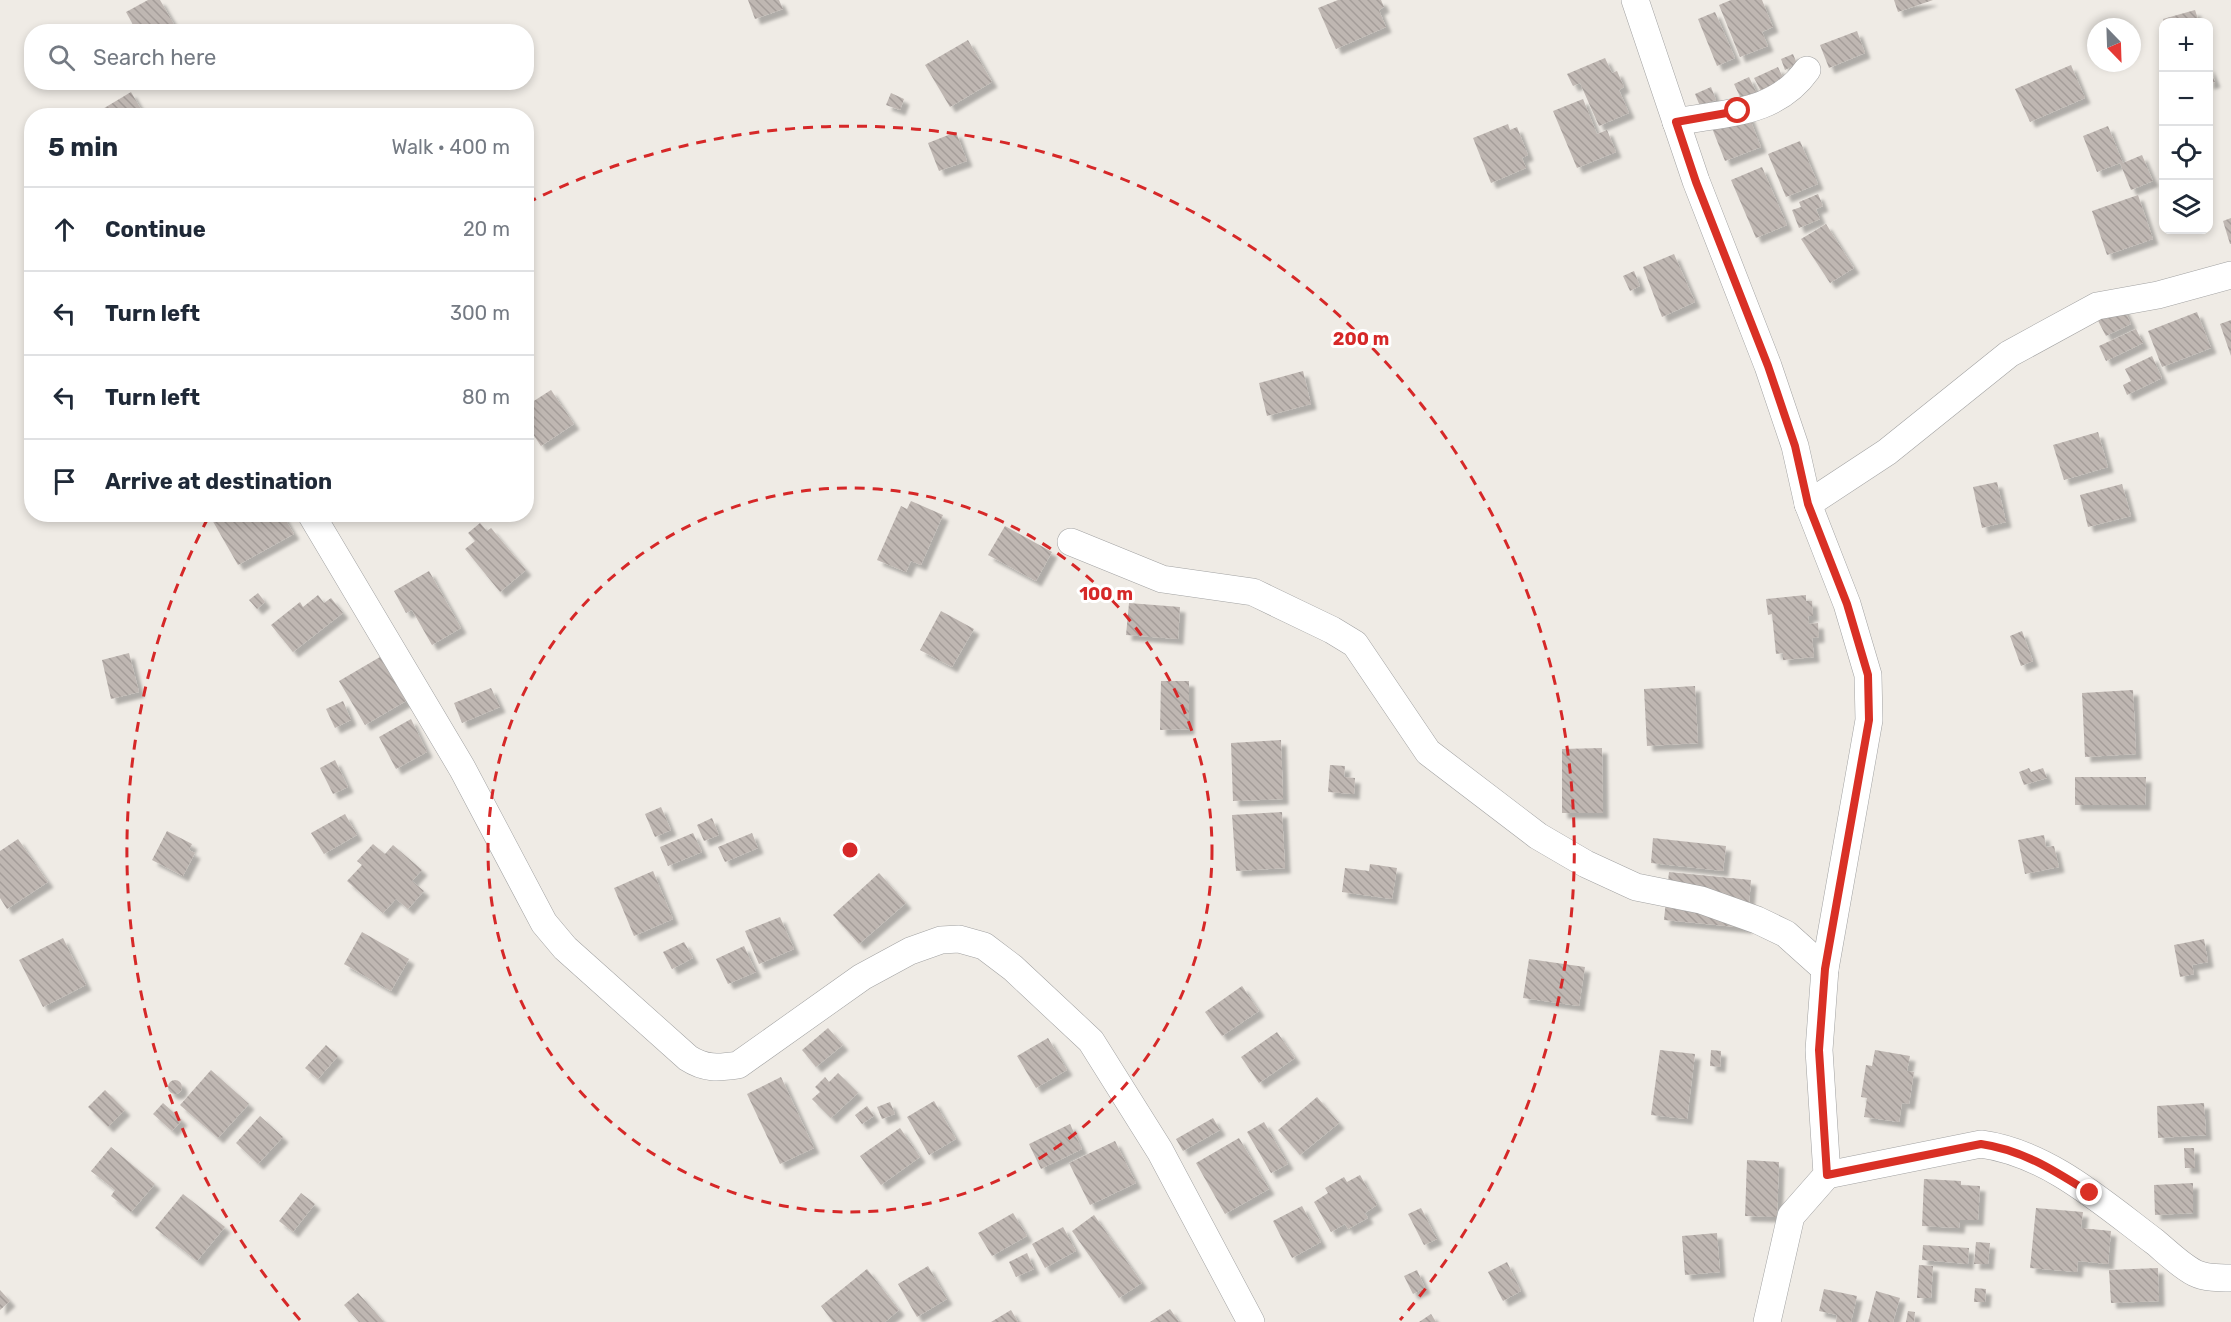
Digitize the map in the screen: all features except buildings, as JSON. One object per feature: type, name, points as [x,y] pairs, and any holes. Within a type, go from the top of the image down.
[{"type":"street","points":[[1635,0],[1696,182],[1768,366],[1795,446],[1808,504],[1847,604],[1868,675],[1869,720],[1825,969],[1819,1050],[1827,1175]]},
{"type":"street","points":[[1676,122],[1758,107],[1775,101],[1797,83],[1807,70]]},
{"type":"street","points":[[1808,504],[1887,452],[2009,354],[2097,306],[2158,295],[2231,274]]},
{"type":"street","points":[[316,522],[462,768],[544,923],[565,948],[687,1058],[702,1067],[717,1068],[738,1065],[862,976],[910,951],[942,940],[959,939],[984,946],[1013,968],[1091,1041],[1160,1151],[1251,1322]]},
{"type":"street","points":[[1071,543],[1162,579],[1253,592],[1332,630],[1355,644],[1428,752],[1538,836],[1586,864],[1636,887],[1701,900],[1756,920],[1786,934],[1825,969]]},
{"type":"street","points":[[1767,1322],[1791,1216],[1827,1175],[1981,1144],[2006,1148],[2039,1162],[2090,1193],[2195,1273],[2217,1278],[2231,1278]]},
{"type":"route","points":[[1738,111],[1676,122],[1696,182],[1768,366],[1795,446],[1808,504],[1847,604],[1868,675],[1869,720],[1825,969],[1819,1050],[1827,1175],[1981,1144],[2006,1148],[2039,1162],[2090,1193]]}]
